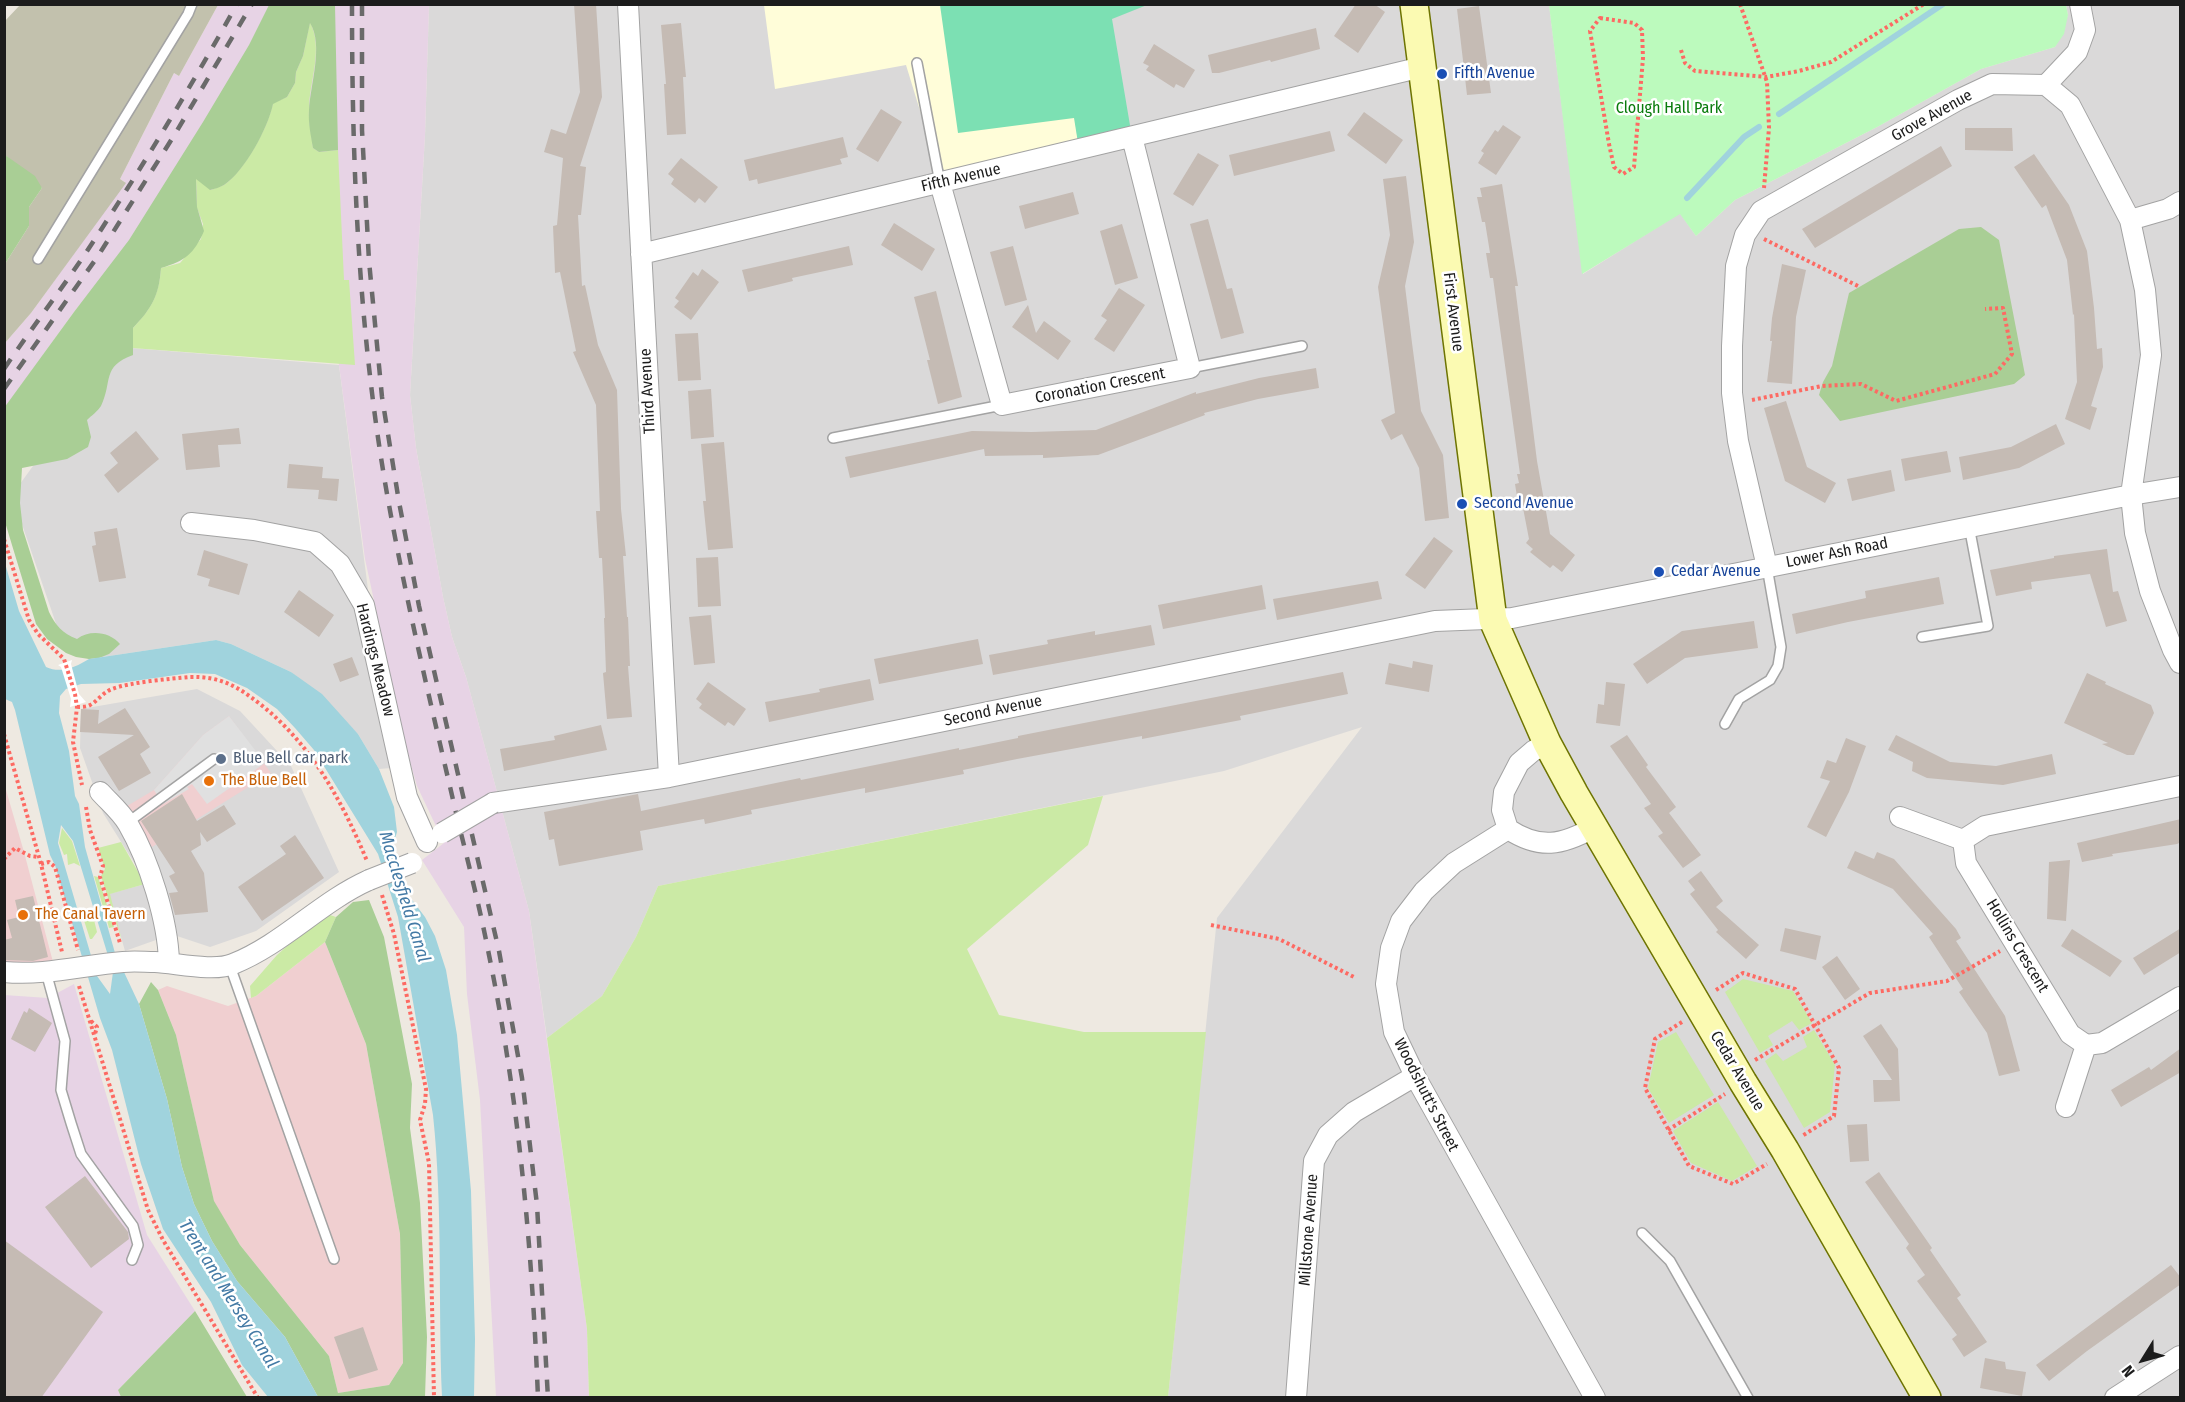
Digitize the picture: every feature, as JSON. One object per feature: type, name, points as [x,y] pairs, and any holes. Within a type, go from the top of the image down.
[{"type":"main road","name":"First Avenue","points":[[1414,4],[1493,620]]},
{"type":"main road","name":"Cedar Avenue","points":[[1493,620],[1547,743],[1593,828],[1785,1150],[1927,1398]]},
{"type":"street","name":"Third Avenue","points":[[627,4],[669,777]]},
{"type":"street","points":[[2080,4],[2085,30],[2077,52],[2046,85],[2070,105],[2130,220],[2145,290],[2151,355],[2132,495],[2135,533],[2150,591],[2173,650],[2181,663]]},
{"type":"street","name":"Fifth Avenue","points":[[641,254],[1422,67]]},
{"type":"street","name":"Grove Avenue","points":[[1767,567],[1738,441],[1734,403],[1732,346],[1736,266],[1745,235],[1761,211],[1958,100],[1992,84],[2046,85]]},
{"type":"street","points":[[1132,137],[1190,368]]},
{"type":"street","points":[[940,183],[1002,405]]},
{"type":"street","points":[[2130,220],[2168,209],[2181,202]]},
{"type":"street","name":"Coronation Crescent","points":[[1002,405],[1190,368]]},
{"type":"street","name":"Lower Ash Road","points":[[1493,620],[1969,526],[2181,488]]},
{"type":"street","name":"Hardings Meadow","points":[[191,523],[254,530],[315,542],[340,564],[364,605],[407,796],[434,837]]},
{"type":"street","name":"Second Avenue","points":[[434,837],[493,803],[669,777],[1435,621],[1493,620]]},
{"type":"street","points":[[1547,743],[1519,763],[1504,792],[1502,810],[1508,829],[1523,839],[1544,843],[1562,842],[1593,828]]},
{"type":"street","points":[[1900,817],[1963,840],[1985,826],[2181,786]]},
{"type":"street","points":[[89,795],[127,823],[143,858],[164,920],[169,962]]},
{"type":"street","name":"Woodshutt's Street","points":[[1508,829],[1454,863],[1424,891],[1401,921],[1391,948],[1386,984],[1394,1032],[1415,1076],[1595,1398]]},
{"type":"street","points":[[4,972],[21,974],[46,972],[125,961],[230,966],[264,950],[347,890],[412,863],[434,837]]},
{"type":"street","name":"Hollins Crescent","points":[[1963,840],[1966,863],[2070,1034],[2086,1045]]},
{"type":"street","points":[[2066,1107],[2086,1045],[2102,1043],[2181,997]]},
{"type":"street","name":"Millstone Avenue","points":[[1296,1398],[1314,1161],[1328,1136],[1354,1112],[1415,1076]]},
{"type":"street","points":[[2115,1398],[2181,1356]]},
{"type":"lane","points":[[38,259],[189,14],[192,4]]},
{"type":"lane","points":[[917,63],[940,183]]},
{"type":"lane","points":[[1190,368],[1302,346]]},
{"type":"lane","points":[[833,438],[1002,405]]},
{"type":"lane","points":[[1922,637],[1988,626],[1969,526]]},
{"type":"lane","points":[[1725,724],[1739,699],[1770,680],[1778,666],[1781,647],[1767,567]]},
{"type":"lane","points":[[127,823],[214,759]]},
{"type":"lane","points":[[230,966],[334,1259]]},
{"type":"lane","points":[[46,972],[65,1041],[61,1090],[81,1154],[133,1226],[138,1245],[132,1260]]},
{"type":"lane","points":[[1642,1233],[1674,1268],[1748,1398]]},
{"type":"path","points":[[1740,4],[1766,77],[1769,128],[1761,211]]},
{"type":"path","points":[[1681,50],[1685,63],[1695,71],[1766,77],[1831,62],[1924,4]]},
{"type":"path","points":[[1600,18],[1634,23],[1642,30],[1642,69],[1634,167],[1623,174],[1614,167],[1609,144],[1590,31],[1600,18]]},
{"type":"path","points":[[1745,235],[1766,239],[1860,287]]},
{"type":"path","points":[[1734,403],[1822,386],[1862,384],[1896,401],[1995,374],[2012,354],[2003,308],[1985,309]]},
{"type":"path","points":[[4,539],[29,620],[38,634],[64,659],[75,694],[73,742],[89,795],[90,830],[103,866],[100,877],[125,961]]},
{"type":"path","points":[[76,707],[90,705],[101,694],[115,688],[158,681],[190,677],[210,678],[232,684],[272,713],[294,733],[315,761],[343,807],[394,934],[426,1089],[425,1104],[420,1120],[429,1163],[434,1398]]},
{"type":"path","points":[[4,734],[70,969],[90,1020],[98,1027],[95,1035],[148,1210],[163,1240],[258,1398]]},
{"type":"path","points":[[4,859],[15,848],[30,856],[39,857]]},
{"type":"path","points":[[41,864],[49,862],[55,867],[77,950],[79,949]]},
{"type":"path","points":[[1211,925],[1280,939],[1354,977]]},
{"type":"path","points":[[1755,1060],[1870,993],[1947,981],[2015,941]]},
{"type":"path","points":[[1715,991],[1743,973],[1795,989],[1816,1025],[1839,1068],[1834,1116],[1799,1138]]},
{"type":"path","points":[[1684,1021],[1655,1039],[1645,1088],[1668,1130],[1689,1166],[1733,1184],[1767,1164]]},
{"type":"path","points":[[1668,1130],[1733,1089]]},
{"type":"shaded area","points":[[20,5],[218,5],[179,76],[174,73],[120,179],[126,183],[31,313],[5,343],[5,264],[29,226],[29,207],[42,188],[5,155],[4,22]]},
{"type":"shaded area","points":[[218,5],[429,5],[425,135],[410,395],[416,448],[452,637],[466,677],[529,911],[587,1329],[589,1397],[496,1397],[480,1100],[467,994],[464,927],[422,860],[444,843],[417,786],[406,748],[365,559],[339,365],[327,238],[205,216],[92,290],[5,408],[5,343],[31,313],[125,182],[120,179],[174,73],[179,76]]},
{"type":"shaded area","points":[[429,5],[1549,5],[1583,274],[1680,213],[1696,236],[1735,200],[1879,126],[1981,69],[2055,47],[2068,15],[2066,5],[2180,5],[2180,1397],[1168,1397],[1217,918],[1362,727],[1224,771],[658,886],[636,937],[602,996],[547,1038],[529,911],[466,677],[452,637],[416,448],[410,395],[425,135]]},
{"type":"shaded area","points":[[764,5],[1059,5],[1079,149],[960,178],[937,166],[906,65],[775,89]]},
{"type":"shaded area","points":[[119,347],[339,365],[391,768],[379,769],[358,734],[291,672],[231,644],[216,640],[89,659],[65,650],[12,495]]},
{"type":"shaded area","points":[[197,689],[240,711],[291,766],[339,872],[256,931],[210,947],[177,936],[156,940],[125,951],[109,894],[145,884],[143,877],[103,813],[80,748],[81,709]]},
{"type":"shaded area","name":"The Blue Bell","points":[[229,716],[271,773],[152,847],[127,806],[154,790],[203,735]]},
{"type":"shaded area","name":"Blue Bell car park","points":[[229,716],[265,763],[207,804],[192,784],[187,787],[189,789],[163,804],[154,790],[203,735]]},
{"type":"shaded area","name":"The Canal Tavern","points":[[4,783],[53,962],[16,967],[5,964]]},
{"type":"shaded area","points":[[325,942],[366,1044],[400,1234],[403,1363],[389,1385],[338,1393],[329,1356],[240,1245],[214,1202],[176,1035],[158,990],[167,986],[228,1006],[256,996]]},
{"type":"shaded area","points":[[74,984],[147,1235],[195,1311],[118,1390],[121,1397],[5,1397],[4,995],[48,998]]},
{"type":"green space","points":[[269,5],[335,5],[338,150],[319,152],[313,148],[309,115],[316,42],[310,23],[295,83],[287,97],[273,104],[261,136],[240,170],[224,185],[210,190],[196,179],[197,207],[204,231],[188,256],[161,268],[153,301],[133,328],[133,355],[112,370],[101,406],[87,420],[91,437],[88,447],[67,459],[22,468],[20,503],[23,530],[49,612],[63,632],[77,639],[88,634],[100,633],[120,644],[109,654],[99,658],[76,657],[66,653],[47,639],[36,624],[5,522],[4,408],[129,240],[249,45]]},
{"type":"green space","points":[[940,5],[1147,5],[1112,19],[1132,137],[1079,149],[1074,118],[958,133]]},
{"type":"green space","name":"Clough Hall Park","points":[[1549,5],[2066,5],[2068,15],[2064,34],[2055,47],[1981,69],[1879,126],[1735,200],[1696,236],[1680,214],[1582,274]]},
{"type":"green space","points":[[310,22],[316,43],[309,115],[313,148],[319,152],[338,150],[344,280],[349,280],[355,365],[132,348],[133,328],[153,301],[161,268],[180,263],[201,239],[203,224],[197,208],[196,178],[211,190],[224,185],[240,169],[261,136],[273,103],[287,97],[295,83]]},
{"type":"green space","points":[[5,155],[35,176],[42,188],[29,207],[29,226],[5,264]]},
{"type":"green space","points":[[1981,227],[1999,240],[2025,375],[2014,384],[1840,421],[1819,395],[1832,366],[1849,293],[1959,229]]},
{"type":"green space","points":[[1103,796],[1088,845],[967,949],[999,1015],[1084,1032],[1206,1032],[1168,1397],[589,1397],[587,1329],[547,1038],[602,996],[636,937],[658,886]]},
{"type":"green space","points":[[62,828],[72,841],[80,866],[74,863],[68,865],[67,854],[64,855],[59,843]]},
{"type":"green space","points":[[121,842],[145,884],[110,894],[122,941],[101,876],[105,869],[98,848]]},
{"type":"green space","points":[[94,876],[98,877],[114,927],[109,928],[105,906],[103,907]]},
{"type":"green space","points":[[369,900],[384,937],[412,1084],[410,1128],[420,1203],[427,1337],[425,1397],[318,1397],[285,1337],[237,1281],[212,1241],[194,1204],[182,1167],[167,1099],[139,1004],[151,982],[158,990],[176,1035],[214,1201],[240,1245],[329,1356],[338,1393],[389,1385],[403,1363],[400,1234],[366,1044],[325,942],[336,917],[353,902]]},
{"type":"green space","points":[[91,908],[97,932],[90,939],[81,911]]},
{"type":"green space","points":[[324,913],[336,917],[325,942],[251,998],[250,986],[277,955]]},
{"type":"green space","points":[[1743,979],[1793,991],[1812,1023],[1799,1030],[1792,1021],[1768,1036],[1773,1045],[1760,1053],[1725,992]]},
{"type":"green space","points":[[1814,1030],[1835,1065],[1830,1112],[1804,1128],[1765,1061],[1776,1053],[1783,1061],[1807,1047],[1803,1037]]},
{"type":"green space","points":[[1676,1032],[1714,1095],[1669,1123],[1648,1088],[1658,1042]]},
{"type":"green space","points":[[1718,1102],[1757,1166],[1732,1181],[1691,1163],[1673,1131]]},
{"type":"green space","points":[[195,1311],[247,1397],[121,1397],[118,1390]]},
{"type":"water","points":[[4,560],[19,611],[46,667],[63,670],[89,659],[216,640],[231,644],[291,672],[322,694],[358,734],[379,769],[394,807],[397,832],[392,848],[406,892],[425,917],[435,936],[446,970],[457,1035],[471,1191],[475,1339],[474,1397],[442,1397],[438,1186],[433,1115],[398,917],[378,854],[314,750],[277,709],[247,688],[215,674],[190,673],[120,683],[81,684],[66,689],[60,696],[59,713],[69,751],[85,847],[115,953],[139,1004],[167,1099],[182,1167],[194,1204],[212,1241],[237,1281],[285,1337],[318,1397],[268,1397],[242,1365],[211,1302],[163,1229],[141,1164],[112,1050],[50,855],[15,710],[12,702],[5,699]],"holes":[[[61,825],[73,841],[113,972],[110,994],[97,976],[58,843]]]},
{"type":"pier","points":[[72,660],[79,694],[86,702],[70,707],[71,699],[61,667],[58,665]]},
{"type":"building","points":[[574,4],[596,4],[602,97],[580,166],[586,167],[581,215],[578,215],[582,286],[585,285],[598,345],[617,390],[621,509],[626,556],[623,556],[632,717],[607,719],[603,673],[606,672],[602,558],[599,558],[596,511],[600,511],[596,405],[573,352],[576,351],[560,272],[555,273],[553,226],[557,225],[563,158],[544,152],[551,129],[566,134],[580,92]]},
{"type":"building","points":[[1356,4],[1374,4],[1385,12],[1358,53],[1334,36]]},
{"type":"building","points":[[1479,6],[1491,93],[1467,95],[1457,9]]},
{"type":"building","points":[[681,23],[686,77],[683,77],[686,134],[667,135],[661,25]]},
{"type":"building","points":[[1316,28],[1320,49],[1271,62],[1270,60],[1212,73],[1208,55]]},
{"type":"building","points":[[1154,44],[1195,70],[1184,88],[1176,84],[1174,88],[1146,70],[1149,66],[1143,63]]},
{"type":"building","points":[[881,109],[902,122],[878,162],[856,149]]},
{"type":"building","points":[[1364,112],[1403,140],[1386,164],[1347,135]]},
{"type":"building","points":[[1503,125],[1521,137],[1496,175],[1478,163],[1484,153],[1481,151],[1495,130],[1498,132]]},
{"type":"building","points":[[1965,128],[2012,128],[2013,151],[1965,150]]},
{"type":"building","points":[[1330,131],[1335,151],[1234,176],[1229,155]]},
{"type":"building","points":[[843,137],[848,157],[840,159],[842,164],[758,184],[757,179],[749,181],[744,160]]},
{"type":"building","points":[[1941,146],[1952,166],[1815,248],[1802,229]]},
{"type":"building","points":[[1198,153],[1219,165],[1193,206],[1173,194]]},
{"type":"building","points":[[2034,154],[2069,205],[2087,251],[2097,349],[2102,348],[2103,367],[2091,406],[2097,408],[2090,430],[2065,419],[2077,382],[2074,314],[2067,260],[2046,205],[2042,208],[2014,167]]},
{"type":"building","points":[[681,158],[718,187],[705,203],[699,198],[695,203],[671,184],[674,179],[668,174]]},
{"type":"building","points":[[1406,176],[1414,242],[1405,286],[1412,343],[1421,411],[1443,455],[1449,518],[1425,521],[1419,468],[1402,434],[1391,440],[1381,420],[1395,413],[1378,287],[1390,235],[1383,179]]},
{"type":"building","points":[[1502,184],[1518,286],[1515,286],[1537,461],[1550,534],[1575,555],[1562,572],[1553,565],[1550,568],[1530,552],[1533,549],[1526,543],[1529,539],[1523,508],[1519,509],[1515,484],[1519,483],[1517,474],[1520,474],[1493,278],[1490,278],[1486,253],[1490,253],[1485,222],[1482,222],[1477,197],[1482,197],[1480,188]]},
{"type":"building","points":[[1073,192],[1079,214],[1025,229],[1019,206]]},
{"type":"building","points":[[1208,219],[1227,289],[1232,288],[1244,333],[1221,339],[1190,224]]},
{"type":"building","points":[[894,223],[935,249],[922,271],[881,245]]},
{"type":"building","points":[[1122,224],[1138,278],[1115,285],[1100,231]]},
{"type":"building","points":[[849,246],[853,265],[792,278],[793,281],[748,292],[742,270]]},
{"type":"building","points":[[1013,246],[1027,300],[1005,306],[990,252]]},
{"type":"building","points":[[1782,264],[1806,270],[1796,317],[1792,384],[1767,382],[1772,318]]},
{"type":"building","points":[[702,269],[719,282],[691,320],[674,307],[679,301],[675,298],[693,272],[698,276]]},
{"type":"building","points":[[1119,288],[1145,305],[1114,352],[1094,339],[1107,320],[1101,316]]},
{"type":"building","points":[[936,291],[962,397],[938,404],[927,360],[930,360],[914,297]]},
{"type":"building","points":[[1028,305],[1036,333],[1044,321],[1071,341],[1058,360],[1012,327]]},
{"type":"building","points":[[698,333],[701,380],[678,381],[675,334]]},
{"type":"building","points":[[1316,368],[1319,388],[1258,399],[1204,413],[1205,415],[1098,455],[1043,458],[1043,455],[985,456],[984,449],[850,478],[845,457],[972,431],[1096,430],[1196,392],[1196,394],[1259,378]]},
{"type":"building","points":[[711,389],[714,437],[691,439],[688,391]]},
{"type":"building","points":[[1786,401],[1807,467],[1836,483],[1825,503],[1785,481],[1764,408]]},
{"type":"building","points":[[2056,424],[2065,444],[2019,468],[1963,480],[1959,457],[2011,447]]},
{"type":"building","points":[[239,428],[241,444],[218,445],[220,467],[186,470],[182,434]]},
{"type":"building","points":[[136,431],[159,459],[118,493],[104,475],[118,463],[110,453]]},
{"type":"building","points":[[724,442],[733,548],[708,550],[701,444]]},
{"type":"building","points":[[1947,451],[1951,472],[1905,481],[1901,459]]},
{"type":"building","points":[[289,464],[323,467],[322,478],[339,479],[337,501],[318,499],[319,490],[287,488]]},
{"type":"building","points":[[1891,470],[1895,491],[1852,501],[1847,479]]},
{"type":"building","points":[[117,528],[126,578],[99,582],[92,546],[96,545],[94,532]]},
{"type":"building","points":[[1434,537],[1453,551],[1425,589],[1405,575]]},
{"type":"building","points":[[2107,549],[2113,592],[2118,591],[2127,621],[2106,627],[2090,574],[2031,582],[2032,589],[1996,596],[1990,570],[2054,558],[2054,556]]},
{"type":"building","points":[[204,550],[248,564],[239,595],[208,586],[210,579],[197,575]]},
{"type":"building","points":[[718,557],[721,606],[698,607],[696,558]]},
{"type":"building","points":[[1939,577],[1944,604],[1796,634],[1792,614],[1866,598],[1865,591]]},
{"type":"building","points":[[1378,581],[1382,599],[1277,620],[1273,599]]},
{"type":"building","points":[[1262,585],[1266,609],[1163,629],[1158,605]]},
{"type":"building","points":[[299,590],[334,615],[319,637],[284,612]]},
{"type":"building","points":[[711,615],[715,663],[694,665],[689,617]]},
{"type":"building","points":[[1754,621],[1758,648],[1685,658],[1647,684],[1633,664],[1682,631]]},
{"type":"building","points":[[1151,625],[1155,645],[993,675],[989,655],[1048,644],[1047,640],[1095,631],[1095,635]]},
{"type":"building","points":[[978,639],[983,664],[879,684],[874,659]]},
{"type":"building","points":[[352,657],[359,675],[340,682],[333,664]]},
{"type":"building","points":[[1413,661],[1433,665],[1429,692],[1385,684],[1389,663],[1412,668]]},
{"type":"building","points":[[1343,672],[1348,694],[1240,716],[1241,720],[963,770],[964,774],[865,793],[865,788],[751,810],[752,814],[705,824],[704,819],[640,831],[643,850],[559,866],[554,839],[549,840],[544,812],[638,794],[641,811],[800,778],[801,780],[959,748],[959,750],[1018,738],[1018,736]]},
{"type":"building","points":[[2087,673],[2151,705],[2154,713],[2134,755],[2127,755],[2102,744],[2108,743],[2064,723]]},
{"type":"building","points":[[870,679],[874,700],[769,722],[765,702],[820,692],[819,689]]},
{"type":"building","points":[[708,682],[746,709],[734,726],[728,722],[725,726],[699,708],[702,704],[696,699]]},
{"type":"building","points":[[1606,682],[1625,684],[1620,726],[1596,723],[1598,704],[1604,705]]},
{"type":"building","points":[[125,708],[150,747],[140,754],[151,773],[119,791],[98,757],[134,735],[80,732],[81,709],[99,710],[98,724]]},
{"type":"building","points":[[601,725],[607,750],[504,771],[500,749],[555,740],[554,736]]},
{"type":"building","points":[[1627,735],[1648,765],[1646,767],[1676,807],[1669,813],[1701,855],[1683,868],[1658,836],[1663,833],[1644,808],[1651,804],[1610,746]]},
{"type":"building","points":[[1896,735],[1950,762],[1996,766],[2052,754],[2056,774],[2003,785],[1927,778],[1912,771],[1913,762],[1888,750]]},
{"type":"building","points":[[1846,738],[1866,746],[1849,792],[1826,837],[1807,827],[1830,781],[1820,778],[1827,760],[1836,763]]},
{"type":"building","points":[[182,794],[197,821],[224,805],[236,824],[207,842],[200,832],[201,845],[191,851],[204,873],[208,912],[175,915],[169,893],[178,892],[169,876],[175,873],[141,821]]},
{"type":"building","points":[[2181,819],[2181,842],[2177,844],[2112,854],[2113,856],[2082,862],[2077,843]]},
{"type":"building","points":[[295,835],[324,878],[262,921],[238,887],[286,854],[280,846]]},
{"type":"building","points":[[1855,851],[1874,859],[1877,852],[1894,859],[1956,929],[1961,938],[1956,941],[2005,1016],[2020,1071],[1999,1076],[1987,1033],[1959,992],[1963,989],[1929,937],[1933,934],[1893,889],[1847,868]]},
{"type":"building","points":[[2070,860],[2066,921],[2047,919],[2049,862]]},
{"type":"building","points":[[1701,871],[1723,901],[1716,907],[1759,945],[1746,959],[1716,932],[1718,930],[1690,894],[1695,890],[1688,881]]},
{"type":"building","points":[[33,896],[48,957],[33,961],[4,960],[4,940],[12,938],[7,920],[19,917],[15,900]]},
{"type":"building","points":[[1785,928],[1821,936],[1816,960],[1780,951]]},
{"type":"building","points":[[2181,928],[2181,952],[2144,975],[2133,958]]},
{"type":"building","points":[[2072,929],[2122,961],[2110,977],[2061,946]]},
{"type":"building","points":[[1837,956],[1860,989],[1845,1000],[1822,967]]},
{"type":"building","points":[[29,1008],[52,1023],[35,1052],[11,1039],[24,1011],[27,1013]]},
{"type":"building","points":[[1881,1024],[1898,1049],[1900,1101],[1874,1102],[1873,1080],[1892,1080],[1863,1036]]},
{"type":"building","points":[[2181,1048],[2181,1072],[2121,1107],[2111,1090],[2149,1067],[2151,1070]]},
{"type":"building","points":[[1867,1124],[1869,1161],[1850,1162],[1847,1125]]},
{"type":"building","points":[[1879,1172],[1932,1248],[1930,1250],[1961,1295],[1957,1298],[1987,1342],[1964,1357],[1952,1339],[1957,1335],[1917,1281],[1925,1275],[1906,1248],[1909,1244],[1865,1182]]},
{"type":"building","points":[[85,1176],[128,1232],[129,1239],[91,1268],[45,1207]]},
{"type":"building","points":[[4,1240],[103,1312],[41,1398],[4,1398]]},
{"type":"building","points":[[2171,1265],[2181,1278],[2181,1284],[2049,1381],[2036,1365]]},
{"type":"building","points":[[363,1327],[378,1370],[349,1379],[334,1337]]},
{"type":"building","points":[[1985,1358],[2005,1362],[2006,1369],[2026,1372],[2022,1396],[1980,1388]]},
{"type":"waterway","points":[[1779,114],[1943,4]]},
{"type":"waterway","points":[[1687,198],[1744,137],[1759,127]]},
{"type":"railway","points":[[4,369],[112,213],[237,4]]},
{"type":"railway","points":[[4,389],[98,256],[175,134],[252,4]]},
{"type":"railway","points":[[352,4],[359,256],[379,443],[396,544],[482,920],[499,1010],[516,1120],[528,1230],[538,1398]]},
{"type":"railway","points":[[362,4],[362,130],[369,261],[382,397],[419,606],[499,951],[522,1078],[537,1205],[548,1398]]},
{"type":"place","name":"Fifth Avenue","points":[[1442,74]]},
{"type":"place","name":"Second Avenue","points":[[1462,504]]},
{"type":"place","name":"Cedar Avenue","points":[[1659,572]]},
{"type":"place","name":"Blue Bell car park","points":[[221,759]]},
{"type":"place","name":"The Blue Bell","points":[[209,781]]},
{"type":"place","name":"The Canal Tavern","points":[[23,915]]},
{"type":"water label","name":"Macclesfield Canal","points":[[404,897]]},
{"type":"water label","name":"Trent and Mersey Canal","points":[[228,1294]]}]
